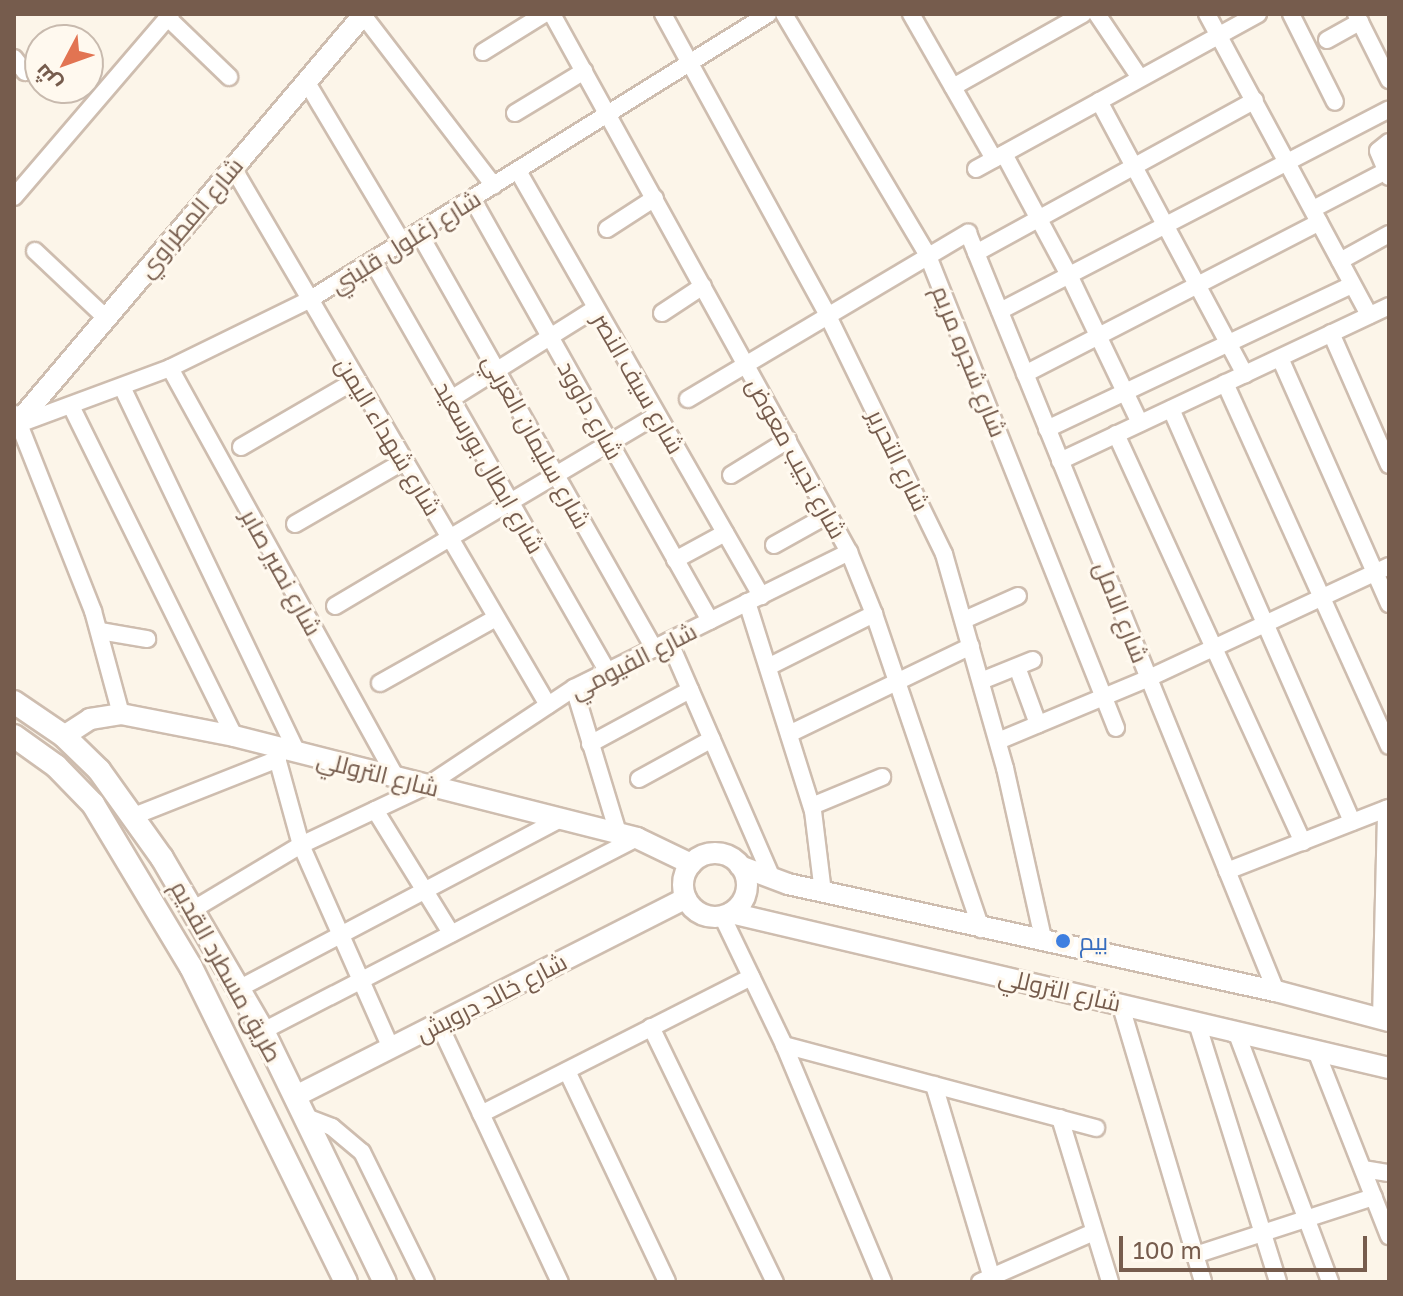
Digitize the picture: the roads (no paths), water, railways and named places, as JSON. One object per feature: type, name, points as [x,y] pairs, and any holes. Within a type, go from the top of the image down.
[{"type":"main road","name":"طريق مسطرد القديم","points":[[14,702],[64,736],[99,770],[134,816],[194,909],[263,1031],[385,1282]]},
{"type":"main road","name":"طريق مسطرد القديم","points":[[14,736],[56,766],[93,804],[191,967],[346,1282]]},
{"type":"street","points":[[364,14],[494,186]]},
{"type":"street","name":"شارع المطراوي","points":[[16,421],[364,14]]},
{"type":"street","points":[[483,52],[544,14]]},
{"type":"street","name":"شارع نجيب معوض","points":[[552,14],[849,552],[874,614],[981,929]]},
{"type":"street","name":"شارع التحرير","points":[[663,14],[828,316],[944,554],[998,741],[1044,942]]},
{"type":"street","name":"شارع زغلول قليني","points":[[16,421],[71,406],[170,368],[309,300],[768,14]]},
{"type":"street","name":"شارع شجره مريم","points":[[784,14],[928,256],[1116,728]]},
{"type":"street","points":[[932,14],[914,19],[953,87],[1040,218],[1140,423]]},
{"type":"street","points":[[953,87],[1083,14]]},
{"type":"street","points":[[1097,14],[1140,78]]},
{"type":"street","points":[[1207,14],[1369,315]]},
{"type":"street","points":[[976,169],[1258,14]]},
{"type":"street","points":[[1291,14],[1335,102]]},
{"type":"street","points":[[18,185],[164,17],[229,77]]},
{"type":"street","points":[[1327,40],[1358,18],[1389,80]]},
{"type":"street","points":[[515,113],[584,71]]},
{"type":"street","points":[[306,81],[403,244]]},
{"type":"street","points":[[976,253],[1255,100]]},
{"type":"street","points":[[1099,101],[1245,374]]},
{"type":"street","points":[[1000,311],[1389,109]]},
{"type":"street","points":[[1025,374],[1197,285],[1388,174],[1384,148]]},
{"type":"street","name":"شارع شهداء اليمن","points":[[232,166],[548,705]]},
{"type":"street","name":"شارع سيف النصر","points":[[518,171],[725,533],[754,599],[768,667],[812,806],[819,840],[823,892]]},
{"type":"street","points":[[607,229],[655,198]]},
{"type":"street","name":"شارع داوود","points":[[473,200],[710,621]]},
{"type":"street","name":"شارع سليمان العربي","points":[[419,233],[555,474],[690,690],[772,878]]},
{"type":"street","name":"شارع الامل","points":[[928,256],[968,233],[1276,991]]},
{"type":"street","points":[[1340,261],[1389,234]]},
{"type":"street","points":[[35,251],[105,317]]},
{"type":"street","points":[[688,399],[928,256]]},
{"type":"street","name":"شارع ابطال بورسعيد","points":[[373,262],[608,672]]},
{"type":"street","points":[[1047,429],[1352,285]]},
{"type":"street","points":[[662,313],[703,286]]},
{"type":"street","points":[[451,399],[596,308]]},
{"type":"street","points":[[1060,461],[1369,315],[1388,310]]},
{"type":"street","points":[[1331,333],[1389,465]]},
{"type":"street","points":[[1280,358],[1382,570],[1389,604]]},
{"type":"street","name":"شارع نصير صابر","points":[[170,368],[395,776]]},
{"type":"street","points":[[241,447],[356,380]]},
{"type":"street","points":[[1225,383],[1389,746]]},
{"type":"street","points":[[122,387],[283,753],[301,845],[391,1048]]},
{"type":"street","points":[[71,406],[234,736]]},
{"type":"street","points":[[1171,409],[1352,822]]},
{"type":"street","points":[[335,606],[448,536],[657,415]]},
{"type":"street","points":[[16,421],[100,631],[121,714]]},
{"type":"street","points":[[1116,434],[1303,842]]},
{"type":"street","points":[[731,475],[788,440]]},
{"type":"street","points":[[295,524],[404,461]]},
{"type":"street","points":[[774,545],[828,515]]},
{"type":"street","points":[[675,560],[725,533]]},
{"type":"street","name":"شارع الفيومي","points":[[194,909],[301,845],[428,785],[574,688],[849,552]]},
{"type":"street","points":[[998,741],[1149,678],[1382,570]]},
{"type":"street","points":[[964,620],[1018,596]]},
{"type":"street","points":[[768,667],[874,614]]},
{"type":"street","points":[[380,683],[496,618]]},
{"type":"street","points":[[100,631],[147,639]]},
{"type":"street","points":[[789,734],[971,646]]},
{"type":"street","points":[[981,681],[1033,660]]},
{"type":"street","points":[[1017,667],[1038,724]]},
{"type":"street","points":[[263,1031],[628,836],[590,744],[574,688]]},
{"type":"street","points":[[590,744],[690,690]]},
{"type":"street","name":"شارع التروللي","points":[[64,736],[90,719],[121,714],[234,736],[283,753],[395,776],[628,836],[691,864]]},
{"type":"street","points":[[639,779],[712,739]]},
{"type":"street","points":[[134,816],[283,753]]},
{"type":"street","points":[[812,806],[882,777]]},
{"type":"street","points":[[1227,871],[1387,808],[1385,1020]]},
{"type":"street","points":[[375,810],[451,933]]},
{"type":"street","points":[[240,988],[561,819]]},
{"type":"street","points":[[716,854],[740,866],[747,892],[726,915],[701,913],[686,898],[684,880],[691,864],[716,854]]},
{"type":"street","name":"شارع التروللي","points":[[740,866],[823,892],[981,929],[1276,991],[1385,1020]]},
{"type":"street","name":"شارع خالد درويش","points":[[296,1096],[686,898]]},
{"type":"street","points":[[726,915],[883,1282]]},
{"type":"street","name":"شارع التروللي","points":[[726,915],[1120,1003],[1237,1034],[1389,1068]]},
{"type":"street","points":[[481,1114],[751,977]]},
{"type":"street","points":[[1120,1003],[1203,1282]]},
{"type":"street","points":[[1197,1023],[1278,1282]]},
{"type":"street","points":[[439,1024],[560,1282]]},
{"type":"street","points":[[651,1027],[775,1282]]},
{"type":"street","points":[[1237,1034],[1330,1282]]},
{"type":"street","points":[[784,1045],[1096,1128]]},
{"type":"street","points":[[1316,1051],[1389,1236]]},
{"type":"street","points":[[567,1071],[667,1282]]},
{"type":"street","points":[[934,1085],[988,1280],[1094,1232]]},
{"type":"street","points":[[306,1117],[332,1127],[362,1152],[426,1282]]},
{"type":"street","points":[[1060,1118],[1110,1282]]},
{"type":"street","points":[[1363,1169],[1389,1173]]},
{"type":"street","points":[[1195,1255],[1374,1197]]},
{"type":"place","name":"بيم","points":[[1063,941]]}]
